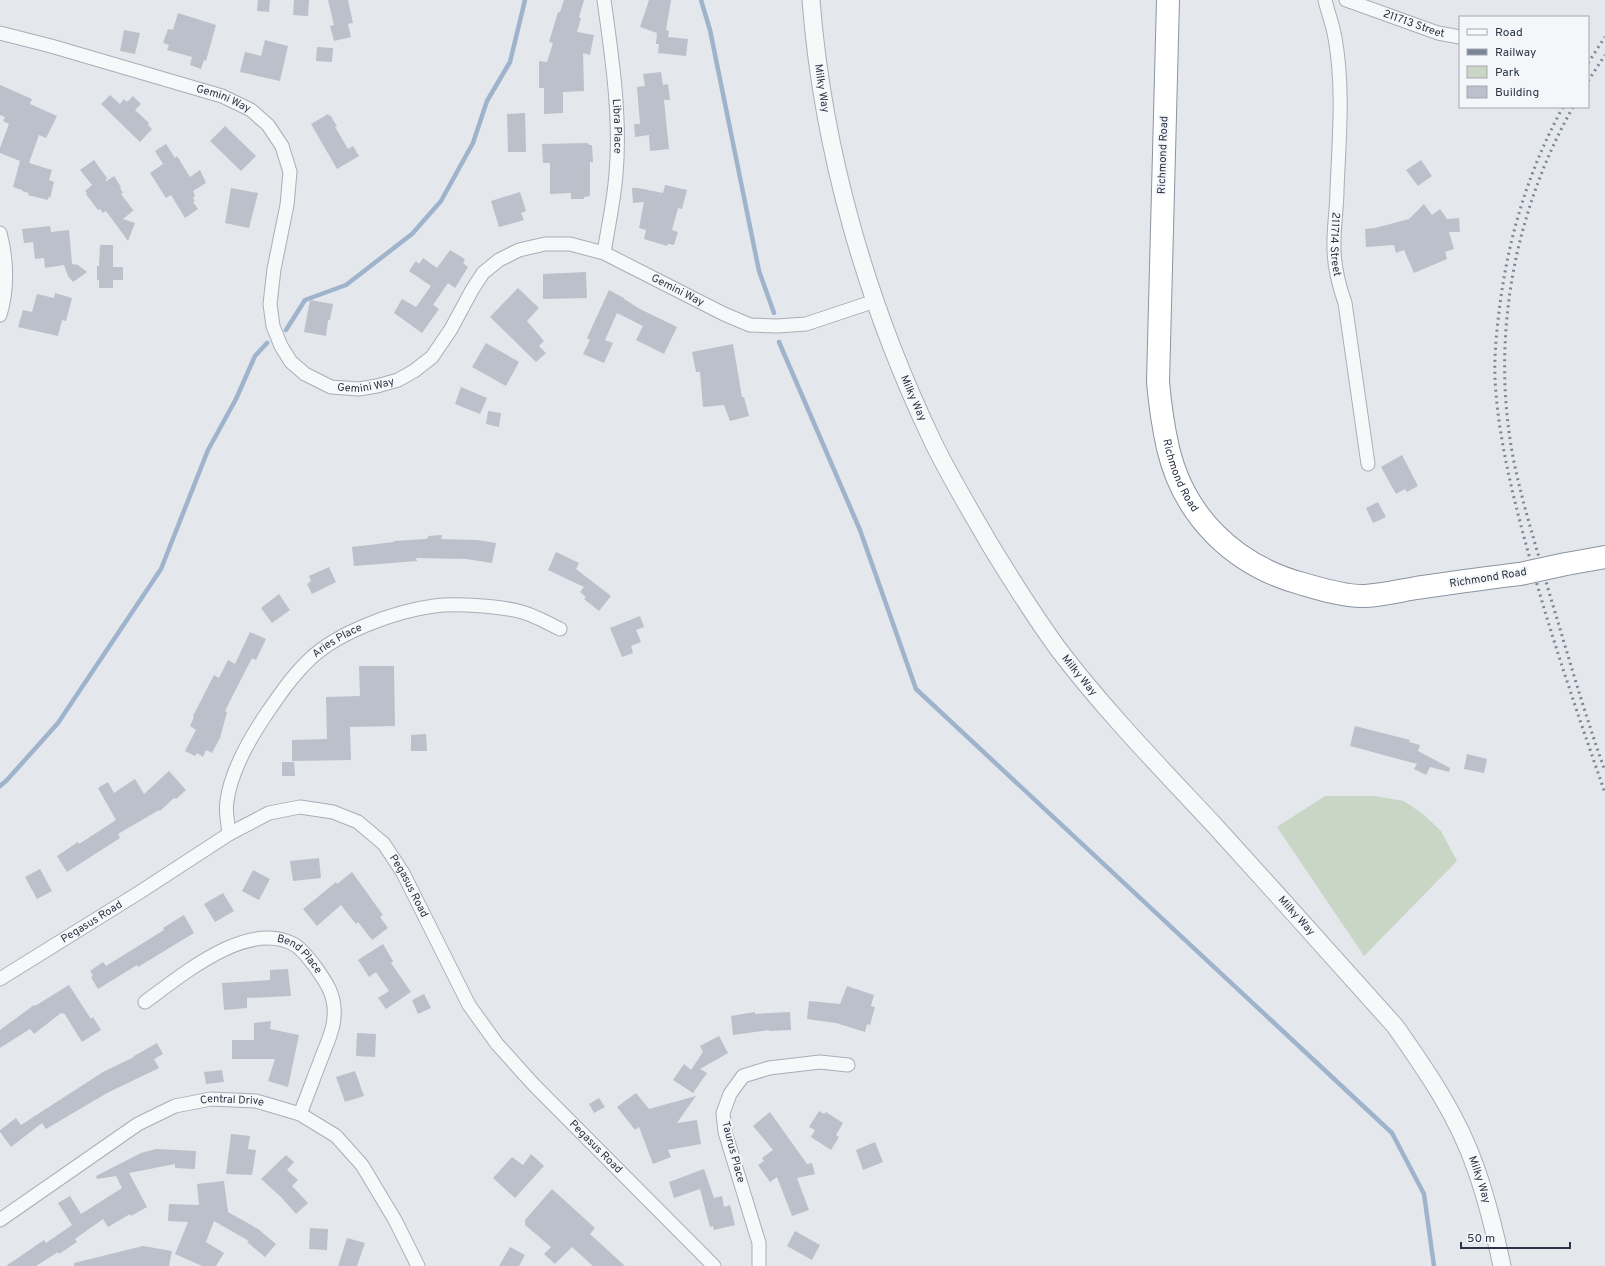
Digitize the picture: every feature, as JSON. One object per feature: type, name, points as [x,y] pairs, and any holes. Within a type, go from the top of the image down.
[{"type":"highway","name":"Richmond Road","points":[[1168,0],[1158,382],[1168,449],[1176,474],[1186,498],[1204,523],[1236,553],[1260,568],[1287,580],[1324,590],[1364,596],[1520,574],[1605,557]]},
{"type":"street","name":"Libra Place","points":[[604,0],[611,51],[617,130],[616,174],[604,253]]},
{"type":"street","name":"Milky Way","points":[[811,0],[814,48],[837,172],[847,212],[875,301],[902,374],[934,444],[964,501],[1013,582],[1057,647],[1120,724],[1395,1026],[1431,1077],[1458,1127],[1476,1168],[1492,1223],[1502,1266]]},
{"type":"street","name":"211714 Street","points":[[1325,0],[1335,37],[1339,68],[1339,141],[1334,260],[1344,303],[1368,464]]},
{"type":"street","name":"211713 Street","points":[[1346,0],[1438,33],[1459,37]]},
{"type":"street","name":"Gemini Way","points":[[0,33],[51,46],[222,96],[251,110],[268,125],[282,146],[290,172],[287,205],[274,269],[270,304],[273,326],[281,346],[291,362],[305,374],[331,387],[359,389],[377,386],[398,380],[414,371],[432,356],[451,329],[480,279],[498,260],[519,250],[546,244],[570,244],[604,253],[724,314],[750,324],[777,326],[806,324],[875,301]]},
{"type":"street","points":[[0,233],[4,248],[5,277],[0,315]]},
{"type":"street","name":"Aries Place","points":[[229,834],[227,801],[242,756],[254,732],[288,683],[311,658],[346,634],[384,618],[434,606],[480,606],[519,611],[560,629]]},
{"type":"street","name":"Pegasus Road","points":[[0,979],[140,892],[229,834],[269,813],[300,807],[333,812],[358,822],[384,844],[403,872],[469,1005],[497,1044],[534,1085],[714,1266]]},
{"type":"street","name":"Bend Place","points":[[145,1002],[208,958],[232,946],[257,938],[285,941],[295,946],[305,954],[324,980],[333,996],[334,1005],[334,1018],[329,1038],[300,1114]]},
{"type":"street","name":"Taurus Place","points":[[759,1266],[759,1243],[725,1132],[723,1113],[730,1094],[743,1076],[769,1068],[820,1062],[848,1065]]},
{"type":"street","name":"Central Drive","points":[[0,1220],[138,1124],[175,1106],[211,1099],[256,1101],[300,1114],[336,1136],[362,1165],[396,1220],[418,1266]]},
{"type":"green space","points":[[1325,796],[1374,796],[1404,801],[1423,814],[1441,831],[1457,861],[1364,956],[1277,827]]},
{"type":"building","points":[[258,0],[270,0],[269,12],[257,11]]},
{"type":"building","points":[[294,0],[309,0],[308,16],[293,15]]},
{"type":"building","points":[[328,0],[348,0],[353,23],[348,24],[351,37],[334,41],[330,26],[334,25]]},
{"type":"building","points":[[564,0],[584,0],[579,17],[581,18],[577,32],[594,35],[590,55],[583,53],[584,91],[563,92],[563,113],[544,114],[544,88],[539,88],[539,61],[547,62],[553,43],[549,42],[558,12],[560,12]]},
{"type":"building","points":[[649,0],[671,0],[666,30],[669,31],[668,37],[688,39],[686,56],[658,53],[659,44],[656,44],[657,33],[640,27]]},
{"type":"building","points":[[178,13],[216,25],[206,61],[204,60],[201,69],[190,65],[192,57],[167,50],[169,45],[163,43],[168,29],[173,30]]},
{"type":"building","points":[[124,30],[140,33],[135,54],[120,51]]},
{"type":"building","points":[[265,40],[288,46],[280,81],[240,72],[245,52],[261,56]]},
{"type":"building","points":[[317,47],[333,48],[332,62],[316,61]]},
{"type":"building","points":[[661,72],[663,85],[668,84],[670,100],[664,100],[669,149],[650,151],[649,135],[635,137],[634,124],[640,124],[637,87],[645,86],[643,74]]},
{"type":"building","points":[[0,85],[32,99],[30,104],[57,116],[46,138],[39,135],[29,163],[52,170],[49,180],[54,182],[50,198],[48,197],[48,200],[28,195],[29,193],[13,187],[20,161],[0,153],[0,148],[9,124],[3,121],[5,117],[0,115]]},
{"type":"building","points":[[110,95],[120,104],[124,99],[127,102],[133,96],[141,104],[135,110],[149,123],[148,125],[152,129],[140,142],[101,104]]},
{"type":"building","points":[[525,113],[526,152],[508,152],[507,114]]},
{"type":"building","points":[[328,114],[337,126],[335,127],[348,149],[353,146],[359,156],[337,169],[311,124]]},
{"type":"building","points":[[225,126],[256,156],[241,171],[210,141]]},
{"type":"building","points":[[588,143],[589,145],[592,145],[593,162],[590,162],[590,196],[584,197],[584,199],[571,199],[571,193],[550,194],[550,163],[543,163],[542,144]]},
{"type":"building","points":[[166,144],[175,158],[177,156],[190,177],[200,170],[206,183],[193,191],[195,196],[193,198],[195,201],[193,202],[198,209],[185,218],[171,195],[166,198],[150,173],[163,164],[155,151]]},
{"type":"building","points":[[94,160],[107,178],[105,182],[114,176],[121,187],[120,188],[123,193],[121,194],[133,210],[135,209],[123,219],[135,223],[128,241],[106,211],[103,213],[100,209],[98,210],[86,194],[87,193],[85,191],[92,185],[80,170]]},
{"type":"building","points":[[1421,160],[1432,176],[1418,186],[1406,170]]},
{"type":"building","points":[[665,185],[687,190],[682,209],[678,208],[672,230],[678,232],[674,245],[668,244],[667,246],[644,239],[646,230],[639,228],[644,202],[633,203],[632,188],[663,193]]},
{"type":"building","points":[[231,188],[258,193],[249,228],[225,223]]},
{"type":"building","points":[[520,192],[526,211],[521,213],[524,220],[499,227],[491,201]]},
{"type":"building","points":[[1424,204],[1432,215],[1440,209],[1447,219],[1459,218],[1460,232],[1449,232],[1454,249],[1445,252],[1447,259],[1414,273],[1404,250],[1396,253],[1394,245],[1366,247],[1365,229],[1375,228],[1409,219]]},
{"type":"building","points":[[50,226],[51,232],[69,230],[72,264],[78,265],[87,272],[73,282],[68,276],[64,265],[45,268],[44,258],[35,259],[33,242],[24,243],[22,229]]},
{"type":"building","points":[[100,245],[113,245],[113,267],[123,267],[123,280],[113,280],[113,288],[99,288],[99,280],[97,280],[97,266],[99,266]]},
{"type":"building","points":[[450,250],[465,259],[463,263],[468,267],[455,288],[448,283],[433,305],[439,309],[422,333],[394,313],[402,299],[416,307],[431,286],[409,271],[416,261],[419,264],[423,258],[437,268]]},
{"type":"building","points":[[586,272],[587,298],[543,299],[543,274]]},
{"type":"building","points":[[518,288],[539,308],[527,321],[544,341],[539,346],[546,353],[536,362],[490,317]]},
{"type":"building","points":[[609,290],[640,309],[677,327],[664,354],[636,340],[643,326],[617,313],[605,340],[613,343],[604,363],[583,354],[590,340],[587,338]]},
{"type":"building","points":[[55,293],[72,298],[66,321],[62,320],[58,336],[18,327],[23,310],[32,312],[37,294],[54,298]]},
{"type":"building","points":[[310,300],[333,304],[330,320],[328,320],[326,336],[304,332]]},
{"type":"building","points":[[486,343],[519,362],[506,386],[472,367]]},
{"type":"building","points":[[733,344],[742,397],[744,397],[749,416],[730,421],[724,405],[703,407],[700,372],[696,372],[692,352]]},
{"type":"building","points":[[461,387],[487,398],[480,414],[455,404]]},
{"type":"building","points":[[488,411],[501,413],[499,427],[486,424]]},
{"type":"building","points":[[1402,455],[1418,486],[1407,492],[1405,489],[1396,494],[1381,467]]},
{"type":"building","points":[[1378,502],[1386,517],[1373,523],[1366,508]]},
{"type":"building","points":[[442,535],[441,539],[478,540],[496,543],[492,563],[466,559],[416,558],[417,561],[354,566],[352,547],[394,541],[425,539],[428,538],[428,536]]},
{"type":"building","points":[[556,552],[579,563],[576,569],[611,596],[599,611],[584,599],[586,597],[580,592],[584,587],[548,570]]},
{"type":"building","points":[[329,567],[336,582],[312,594],[307,584],[311,581],[309,576]]},
{"type":"building","points":[[279,594],[290,610],[272,623],[261,608]]},
{"type":"building","points":[[640,616],[644,627],[636,630],[641,642],[631,646],[633,653],[622,657],[610,628]]},
{"type":"building","points":[[250,632],[266,639],[256,660],[252,658],[225,711],[227,712],[220,738],[212,753],[206,750],[203,757],[197,753],[195,756],[185,751],[196,730],[190,726],[194,717],[193,716],[214,675],[219,678],[228,660],[235,664]]},
{"type":"building","points":[[359,666],[394,666],[395,726],[350,727],[351,760],[292,761],[292,740],[327,739],[326,697],[360,696]]},
{"type":"building","points":[[1355,726],[1410,740],[1409,742],[1420,745],[1418,751],[1450,768],[1449,772],[1430,767],[1426,775],[1414,769],[1417,764],[1350,746]]},
{"type":"building","points":[[426,734],[427,751],[411,751],[411,735]]},
{"type":"building","points":[[1467,754],[1487,759],[1484,773],[1464,769]]},
{"type":"building","points":[[282,762],[294,762],[295,776],[282,776]]},
{"type":"building","points":[[169,771],[186,790],[176,799],[174,798],[160,811],[159,810],[118,834],[120,838],[67,872],[57,856],[78,842],[79,844],[116,820],[98,788],[108,782],[114,793],[135,779],[144,794]]},
{"type":"building","points":[[319,858],[321,878],[293,881],[290,861]]},
{"type":"building","points":[[40,869],[52,891],[37,899],[25,877]]},
{"type":"building","points":[[253,870],[270,879],[259,900],[242,891]]},
{"type":"building","points":[[352,872],[383,915],[380,917],[388,928],[372,940],[358,922],[356,924],[341,905],[317,926],[303,909],[336,882],[337,884]]},
{"type":"building","points":[[223,893],[234,911],[215,922],[204,904]]},
{"type":"building","points":[[184,915],[194,933],[98,989],[91,977],[93,976],[90,971],[103,962],[106,966],[164,930],[163,928]]},
{"type":"building","points":[[383,944],[393,961],[391,963],[411,992],[386,1009],[378,998],[389,991],[376,972],[369,977],[358,960]]},
{"type":"building","points":[[288,969],[291,996],[247,998],[247,1008],[224,1010],[222,983],[270,980],[270,970]]},
{"type":"building","points":[[69,985],[91,1019],[93,1017],[101,1030],[82,1042],[64,1013],[61,1013],[34,1034],[30,1029],[0,1048],[0,1030],[34,1005],[35,1006]]},
{"type":"building","points":[[847,986],[874,995],[871,1006],[875,1007],[870,1025],[867,1024],[865,1032],[836,1023],[807,1019],[809,1001],[840,1004]]},
{"type":"building","points":[[424,994],[431,1008],[418,1014],[412,1000]]},
{"type":"building","points":[[755,1012],[755,1014],[790,1012],[791,1030],[769,1030],[733,1035],[731,1016]]},
{"type":"building","points":[[271,1021],[270,1029],[299,1035],[288,1087],[268,1081],[275,1059],[232,1059],[232,1040],[254,1040],[254,1023]]},
{"type":"building","points":[[357,1033],[376,1034],[375,1057],[356,1056]]},
{"type":"building","points":[[719,1036],[728,1053],[700,1069],[707,1073],[693,1093],[673,1080],[684,1064],[691,1070],[703,1052],[700,1046]]},
{"type":"building","points":[[157,1043],[163,1054],[154,1059],[159,1068],[107,1093],[46,1129],[42,1123],[11,1147],[0,1132],[0,1130],[16,1118],[21,1125],[103,1072],[134,1057]]},
{"type":"building","points":[[222,1070],[224,1082],[206,1084],[204,1072]]},
{"type":"building","points":[[355,1071],[364,1096],[345,1102],[336,1077]]},
{"type":"building","points":[[636,1093],[649,1109],[696,1096],[677,1123],[697,1120],[701,1144],[668,1150],[671,1157],[653,1164],[639,1127],[635,1130],[617,1107]]},
{"type":"building","points":[[599,1098],[605,1107],[594,1113],[589,1104]]},
{"type":"building","points":[[819,1111],[824,1114],[826,1112],[843,1123],[836,1135],[839,1137],[831,1150],[811,1137],[815,1130],[809,1127]]},
{"type":"building","points":[[770,1112],[807,1164],[812,1163],[815,1174],[797,1178],[809,1210],[792,1216],[777,1177],[770,1182],[758,1165],[764,1161],[762,1158],[773,1150],[753,1126]]},
{"type":"building","points":[[231,1134],[250,1136],[248,1149],[256,1150],[252,1175],[226,1174]]},
{"type":"building","points":[[875,1142],[883,1162],[863,1170],[856,1150]]},
{"type":"building","points":[[156,1149],[196,1151],[195,1169],[175,1168],[175,1164],[129,1173],[147,1207],[131,1216],[130,1214],[108,1227],[103,1219],[75,1239],[77,1242],[59,1254],[58,1252],[36,1266],[6,1266],[44,1240],[46,1243],[72,1225],[58,1203],[70,1196],[81,1214],[122,1188],[116,1176],[97,1179],[96,1176],[141,1153]]},
{"type":"building","points":[[531,1154],[544,1166],[515,1198],[493,1178],[512,1157],[523,1165]]},
{"type":"building","points":[[286,1155],[294,1162],[287,1170],[298,1180],[292,1186],[308,1203],[296,1214],[281,1197],[261,1179]]},
{"type":"building","points":[[704,1169],[714,1198],[722,1196],[724,1207],[730,1205],[735,1225],[714,1230],[713,1226],[710,1227],[700,1189],[674,1198],[669,1182]]},
{"type":"building","points":[[224,1181],[228,1212],[258,1229],[276,1244],[265,1257],[247,1242],[249,1241],[214,1221],[206,1242],[224,1253],[216,1266],[202,1266],[175,1254],[188,1222],[168,1221],[169,1204],[199,1205],[197,1184]]},
{"type":"building","points":[[552,1189],[595,1228],[590,1234],[625,1266],[593,1266],[572,1247],[555,1264],[544,1254],[551,1247],[525,1225],[525,1220]]},
{"type":"building","points":[[310,1228],[328,1229],[327,1250],[309,1249]]},
{"type":"building","points":[[795,1231],[820,1245],[812,1260],[787,1246]]},
{"type":"building","points":[[347,1238],[365,1243],[357,1266],[338,1266]]},
{"type":"building","points":[[143,1246],[172,1251],[169,1266],[74,1266],[74,1263]]},
{"type":"building","points":[[510,1247],[525,1255],[519,1266],[499,1266]]},
{"type":"waterway","points":[[286,330],[305,300],[346,285],[412,234],[441,201],[473,143],[487,101],[510,62],[525,0]]},
{"type":"waterway","points":[[701,0],[710,30],[759,271],[774,313]]},
{"type":"waterway","points":[[779,342],[860,530],[916,689],[1392,1133],[1424,1194],[1434,1266]]},
{"type":"waterway","points":[[0,786],[58,723],[161,569],[208,450],[236,399],[255,356],[267,343]]},
{"type":"railway","points":[[1589,61],[1605,37]]},
{"type":"railway","points":[[1589,79],[1605,55]]},
{"type":"railway","points":[[1562,108],[1530,178],[1515,228],[1500,304],[1495,351],[1495,379],[1502,443],[1521,527],[1554,641],[1605,793]]},
{"type":"railway","points":[[1572,108],[1552,148],[1535,191],[1522,234],[1512,279],[1506,325],[1505,371],[1507,416],[1514,462],[1530,527],[1569,659],[1605,771]]}]
